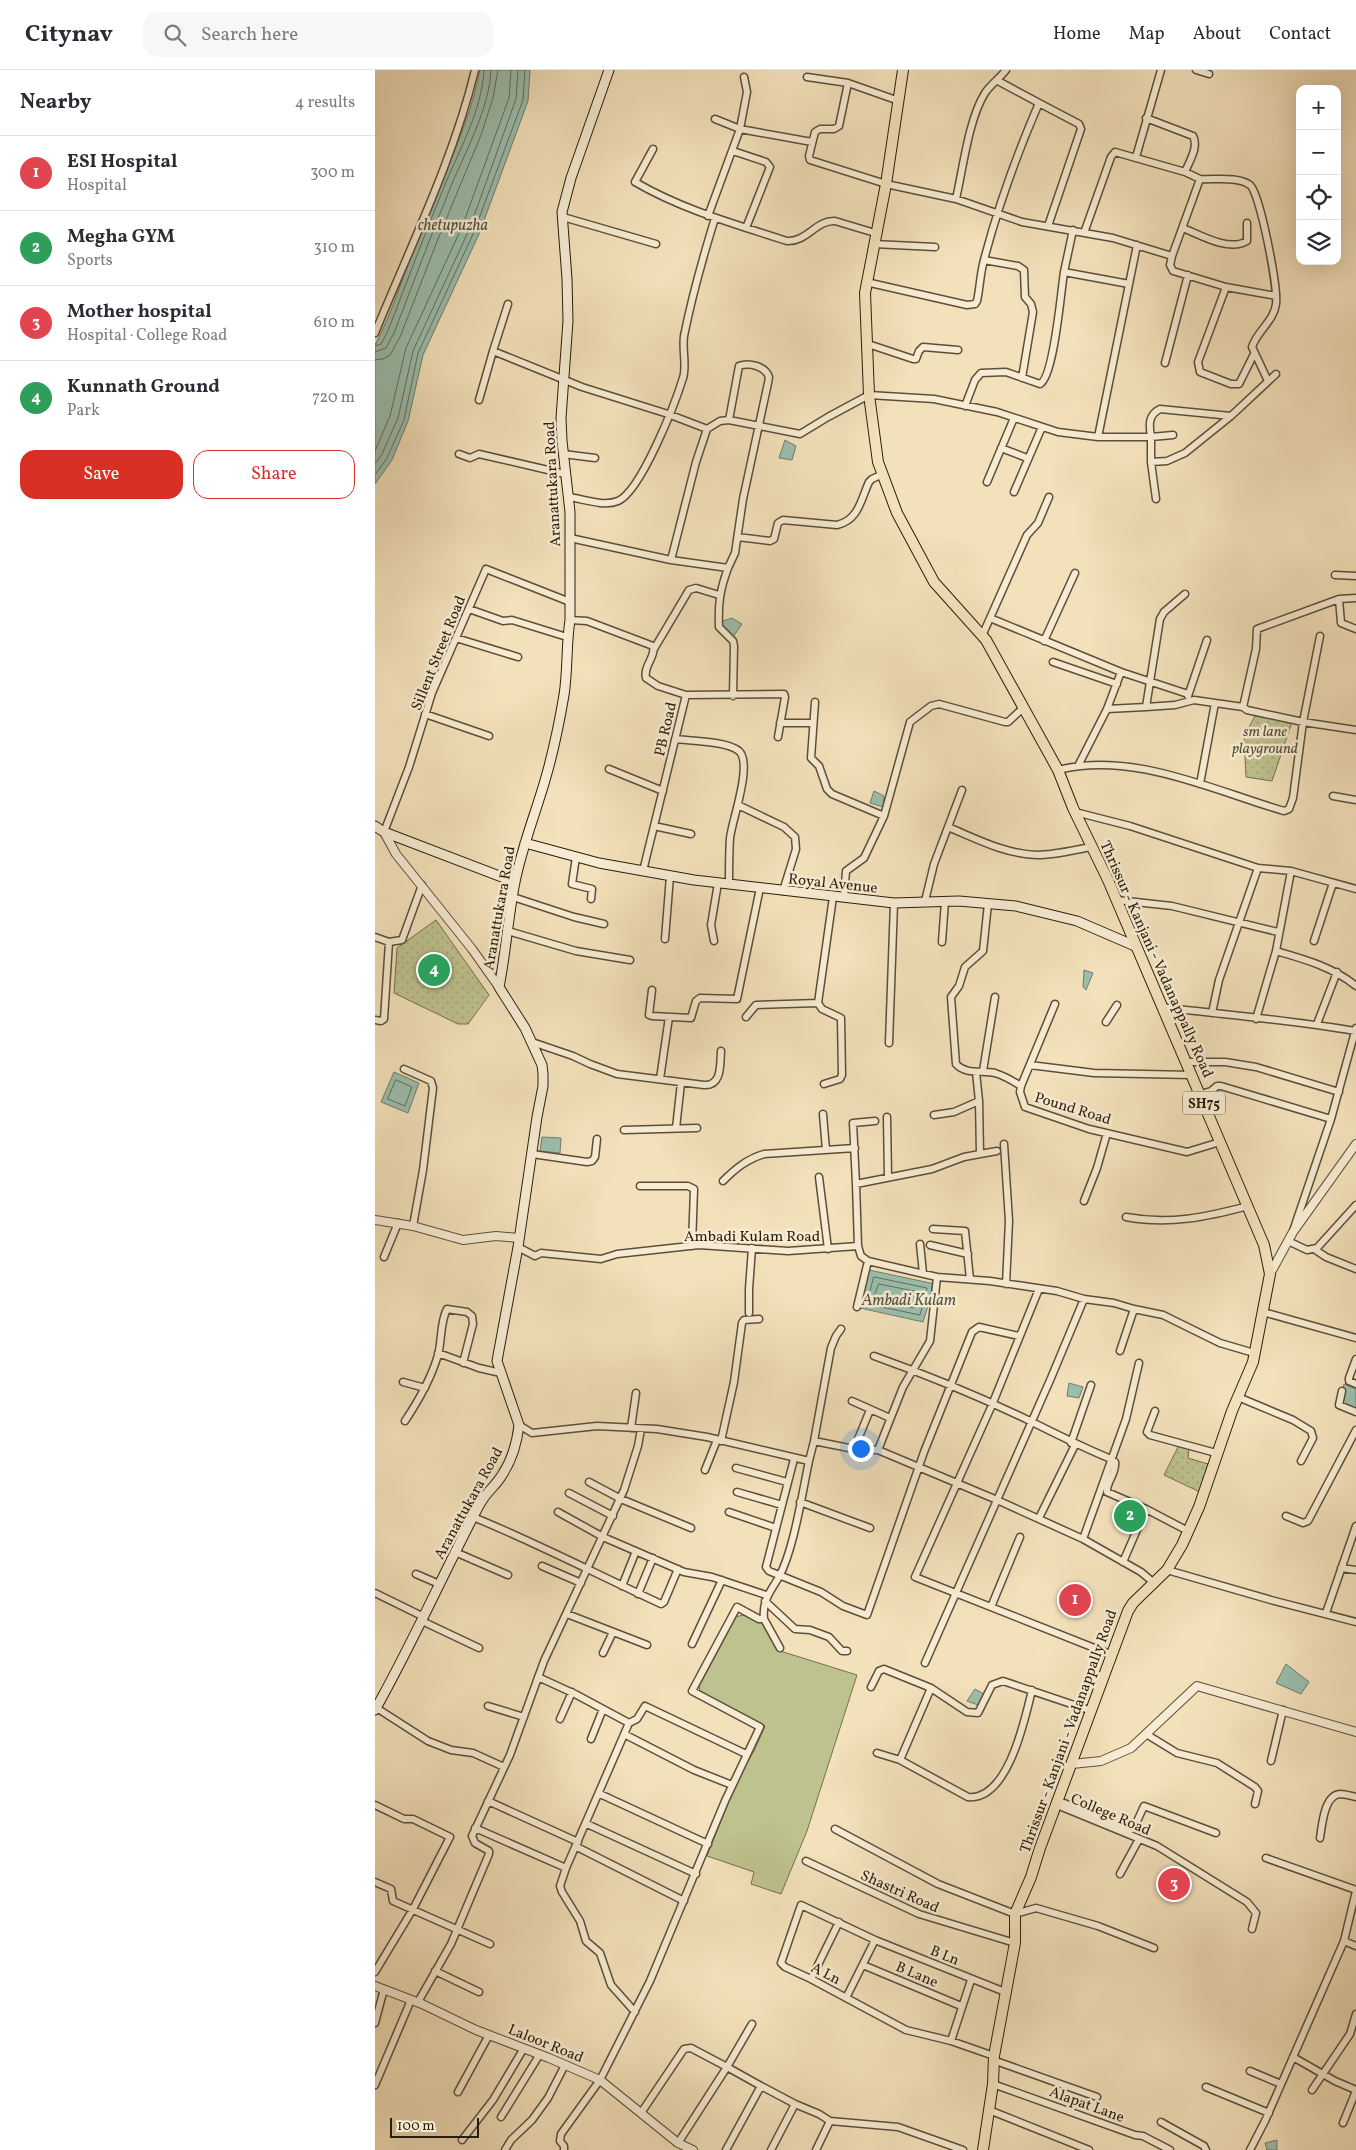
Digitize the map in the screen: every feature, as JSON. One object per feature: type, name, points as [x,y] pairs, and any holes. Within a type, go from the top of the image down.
[{"type":"main road","name":"Aranattukara Road","points":[[375,1709],[411,1645],[473,1517],[483,1500],[501,1477],[511,1458],[519,1425],[501,1373],[498,1357],[519,1242],[543,1086],[542,1065],[532,1042],[499,987],[515,882],[549,766],[564,694],[567,668],[567,637],[570,620],[570,538],[569,496],[565,474],[561,418],[568,321],[563,203],[609,70]]},
{"type":"main road","name":"Thrissur - Kanjani - Vadanappally Road","points":[[903,70],[886,184],[866,282],[869,395],[877,462],[897,513],[934,582],[982,636],[997,659],[1058,770],[1201,1094],[1264,1245],[1270,1274],[1253,1362],[1216,1453],[1199,1507],[1175,1558],[1167,1570],[1133,1603],[1128,1611],[1093,1711],[1057,1803],[1031,1877],[1015,1914],[1015,1943],[994,2058],[993,2084],[983,2150]]},
{"type":"main road","points":[[375,826],[385,832],[515,882]]},
{"type":"main road","name":"Royal Avenue","points":[[525,843],[576,857],[643,871],[718,883],[894,903],[945,901],[1016,906],[1077,921],[1135,946]]},
{"type":"street","points":[[375,333],[451,147],[475,70]]},
{"type":"street","points":[[1136,157],[1161,70]]},
{"type":"street","points":[[1196,70],[1209,74]]},
{"type":"street","points":[[956,198],[975,119],[987,91],[998,81],[1004,71]]},
{"type":"street","points":[[569,496],[610,504],[627,496],[644,472],[669,414],[683,378],[683,346],[690,306],[712,217],[739,129],[747,92],[744,77]]},
{"type":"street","points":[[807,77],[848,83],[899,101]]},
{"type":"street","points":[[998,81],[1079,124],[1081,129],[1048,226]]},
{"type":"street","points":[[848,83],[837,128],[817,130],[809,156],[813,162],[886,184],[956,198],[996,215],[1022,222],[1073,230],[1137,245],[1172,256]]},
{"type":"street","points":[[866,282],[971,305],[977,301],[979,278],[996,215],[1039,103]]},
{"type":"street","points":[[1146,118],[1193,136],[1195,148],[1185,172]]},
{"type":"street","points":[[715,119],[739,129],[812,142]]},
{"type":"street","points":[[653,149],[635,182],[665,198],[712,217],[793,242],[828,220],[875,233]]},
{"type":"street","points":[[733,151],[766,162],[770,167],[746,228]]},
{"type":"street","points":[[1084,233],[1113,153],[1118,152],[1136,157],[1185,172],[1201,179],[1239,181],[1247,183],[1252,187],[1257,198],[1273,266],[1276,296],[1275,310],[1253,342],[1254,354],[1268,381]]},
{"type":"street","points":[[1201,179],[1172,256],[1170,269],[1226,286],[1276,296]]},
{"type":"street","points":[[563,217],[656,244]]},
{"type":"street","points":[[1183,228],[1220,243],[1234,244],[1247,241],[1247,224]]},
{"type":"street","points":[[965,406],[975,380],[981,373],[1002,372],[1039,384],[1045,380],[1053,350],[1073,230]]},
{"type":"street","points":[[874,244],[935,247]]},
{"type":"street","points":[[1098,437],[1137,245]]},
{"type":"street","points":[[984,260],[1018,266],[1023,270],[1025,297],[1033,307],[1022,378]]},
{"type":"street","points":[[1065,272],[1129,284]]},
{"type":"street","points":[[1165,363],[1187,275]]},
{"type":"street","points":[[1226,286],[1205,339],[1198,368],[1204,374],[1236,385],[1242,381],[1254,354]]},
{"type":"street","points":[[479,400],[508,304]]},
{"type":"street","points":[[868,344],[913,360],[916,359],[919,351],[923,348],[957,350]]},
{"type":"street","points":[[493,351],[564,378],[582,387],[669,414],[707,430]]},
{"type":"street","points":[[729,420],[739,366],[742,364],[759,366],[767,372],[769,377],[743,499],[733,560],[728,568],[719,595],[719,627],[733,642],[734,646],[733,696]]},
{"type":"street","points":[[1151,462],[1176,458],[1231,416],[1276,374]]},
{"type":"street","points":[[671,560],[696,462],[707,430],[720,421],[729,420],[800,434],[827,417],[869,395],[934,399],[997,412],[1058,432],[1098,437],[1173,435]]},
{"type":"street","points":[[1156,499],[1149,426],[1150,418],[1154,412],[1160,409],[1231,416]]},
{"type":"street","points":[[987,482],[1014,418]]},
{"type":"street","points":[[1015,492],[1027,458],[1042,427]]},
{"type":"street","points":[[1001,448],[1027,458]]},
{"type":"street","points":[[459,454],[469,458],[479,454],[565,474]]},
{"type":"street","points":[[563,454],[595,458]]},
{"type":"street","points":[[738,537],[770,541],[774,539],[778,524],[783,520],[844,524],[857,513],[872,478],[883,474]]},
{"type":"street","points":[[982,636],[1027,535],[1038,523],[1049,497]]},
{"type":"street","points":[[570,538],[671,560],[728,568]]},
{"type":"street","name":"Sillent Street Road","points":[[385,832],[432,693],[486,569],[570,602]]},
{"type":"street","points":[[1044,641],[1075,573]]},
{"type":"street","points":[[1335,575],[1356,576]]},
{"type":"street","points":[[570,620],[595,624],[646,642],[653,646],[654,649],[689,590],[696,588],[719,595]]},
{"type":"street","points":[[1146,707],[1161,620],[1165,612],[1185,594]]},
{"type":"street","points":[[1243,707],[1256,648],[1257,629],[1339,599],[1356,598]]},
{"type":"street","points":[[1339,599],[1341,623],[1356,629]]},
{"type":"street","points":[[469,609],[503,621],[512,620],[567,637]]},
{"type":"street","points":[[990,618],[1121,672],[1188,694]]},
{"type":"street","points":[[1058,770],[1079,764],[1108,764],[1135,768],[1200,784],[1284,811],[1289,810],[1293,798],[1303,722],[1320,636]]},
{"type":"street","points":[[456,638],[518,657]]},
{"type":"street","points":[[1186,702],[1207,640]]},
{"type":"street","name":"PB Road","points":[[643,871],[685,695],[658,686],[646,678],[645,674],[654,649]]},
{"type":"street","points":[[1053,662],[1117,684]]},
{"type":"street","points":[[1079,764],[1107,709],[1121,672]]},
{"type":"street","points":[[685,695],[784,694],[785,698],[778,737]]},
{"type":"street","points":[[1107,709],[1175,705],[1200,700],[1243,707],[1247,710],[1303,722],[1356,730]]},
{"type":"street","points":[[815,702],[811,758],[819,766],[827,789],[832,794],[884,816]]},
{"type":"street","points":[[1200,784],[1215,703]]},
{"type":"street","points":[[845,898],[846,871],[864,858],[884,816],[907,727],[916,716],[931,706],[939,704],[1008,722],[1023,708]]},
{"type":"street","points":[[425,714],[489,736]]},
{"type":"street","points":[[780,723],[813,723]]},
{"type":"street","points":[[675,739],[727,746],[738,750],[743,755],[744,765],[738,805],[730,840],[729,884]]},
{"type":"street","points":[[609,769],[663,791]]},
{"type":"street","points":[[925,901],[934,864],[962,790]]},
{"type":"street","points":[[1333,796],[1356,800]]},
{"type":"street","points":[[738,805],[784,827],[795,837],[796,849],[783,891]]},
{"type":"street","points":[[1075,812],[1129,826],[1258,868],[1291,871],[1356,889]]},
{"type":"street","points":[[654,826],[691,834]]},
{"type":"street","points":[[948,828],[998,848],[1018,853],[1039,855],[1091,847]]},
{"type":"street","points":[[385,832],[396,854],[423,885],[499,987]]},
{"type":"street","points":[[576,857],[572,884],[592,889],[591,899]]},
{"type":"street","points":[[1212,1013],[1219,980],[1258,868]]},
{"type":"street","points":[[1256,1019],[1275,951],[1291,871]]},
{"type":"street","points":[[665,939],[670,876]]},
{"type":"street","points":[[715,941],[711,925],[718,883]]},
{"type":"street","points":[[1314,941],[1333,883]]},
{"type":"street","points":[[375,937],[389,942],[399,942],[405,936],[423,885]]},
{"type":"street","points":[[652,990],[649,1014],[652,1016],[691,1018],[696,1001],[699,998],[734,1000],[739,997],[760,888]]},
{"type":"street","points":[[513,897],[574,917],[604,924]]},
{"type":"street","points":[[824,1084],[839,1079],[842,1075],[841,1018],[822,1009],[819,1003],[833,897]]},
{"type":"street","points":[[1117,900],[1172,906],[1278,932]]},
{"type":"street","points":[[942,942],[945,901]]},
{"type":"street","points":[[889,1043],[894,903]]},
{"type":"street","points":[[988,904],[983,951],[965,967],[959,986],[951,998],[956,1064],[963,1070],[983,1071],[1003,1076],[1021,1086]]},
{"type":"street","points":[[508,931],[576,951],[630,960]]},
{"type":"street","points":[[375,1020],[381,1021],[384,1019],[389,942]]},
{"type":"street","points":[[1275,951],[1307,960],[1337,972],[1356,986]]},
{"type":"street","points":[[1317,1024],[1337,972]]},
{"type":"street","points":[[983,1071],[995,997]]},
{"type":"street","points":[[746,1017],[756,1005],[819,1003]]},
{"type":"street","name":"Pound Road","points":[[1055,1004],[1019,1092],[1021,1101],[1030,1110],[1107,1133],[1187,1152],[1220,1142]]},
{"type":"street","points":[[1105,1022],[1117,1005]]},
{"type":"street","points":[[1161,1007],[1356,1030],[1331,1119],[1293,1232]]},
{"type":"street","points":[[660,1079],[669,1017]]},
{"type":"street","points":[[532,1042],[566,1053],[617,1074],[708,1086],[716,1082],[718,1077],[721,1051]]},
{"type":"street","points":[[1187,1062],[1225,1062],[1255,1067],[1339,1092]]},
{"type":"street","points":[[1030,1065],[1094,1073],[1192,1075]]},
{"type":"street","points":[[404,1069],[431,1082],[433,1088],[423,1170],[413,1226]]},
{"type":"street","points":[[975,1072],[979,1101],[980,1154]]},
{"type":"street","points":[[676,1128],[681,1083]]},
{"type":"street","points":[[1201,1094],[1221,1086],[1331,1119]]},
{"type":"street","points":[[934,1115],[953,1112],[979,1101]]},
{"type":"street","points":[[823,1114],[827,1150]]},
{"type":"street","points":[[887,1117],[888,1178]]},
{"type":"street","points":[[875,1121],[853,1123],[858,1246],[861,1256],[868,1261],[937,1277],[970,1279],[1057,1291],[1084,1299],[1114,1302],[1134,1309],[1163,1315],[1220,1343],[1255,1353]]},
{"type":"street","points":[[624,1130],[697,1128]]},
{"type":"street","points":[[1085,1201],[1107,1133]]},
{"type":"street","points":[[532,1154],[587,1162],[592,1161],[595,1158],[597,1139]]},
{"type":"street","points":[[1004,1144],[1009,1221],[1006,1284]]},
{"type":"street","points":[[1270,1274],[1293,1232],[1356,1144]]},
{"type":"street","points":[[723,1181],[735,1169],[753,1157],[771,1153],[855,1148]]},
{"type":"street","points":[[856,1184],[932,1169],[964,1157],[997,1151]]},
{"type":"street","points":[[819,1178],[828,1249]]},
{"type":"street","points":[[640,1186],[688,1186],[694,1190],[692,1246]]},
{"type":"street","points":[[1288,1241],[1307,1250],[1314,1249],[1356,1205]]},
{"type":"street","points":[[1127,1217],[1148,1220],[1192,1219],[1248,1206]]},
{"type":"street","points":[[375,1220],[413,1226],[463,1240],[496,1236],[519,1242]]},
{"type":"street","points":[[384,1257],[398,1223]]},
{"type":"street","points":[[933,1229],[965,1231],[970,1279]]},
{"type":"street","name":"Ambadi Kulam Road","points":[[519,1242],[535,1256],[541,1252],[601,1259],[617,1254],[692,1246],[788,1251],[858,1246]]},
{"type":"street","points":[[920,1244],[923,1273]]},
{"type":"street","points":[[930,1245],[968,1254]]},
{"type":"street","points":[[749,1313],[752,1248]]},
{"type":"street","points":[[1314,1249],[1325,1257],[1356,1270]]},
{"type":"street","points":[[857,1307],[868,1261]]},
{"type":"street","points":[[878,1450],[903,1387],[930,1341],[937,1277]]},
{"type":"street","points":[[1039,1289],[993,1405],[915,1577],[1112,1655]]},
{"type":"street","points":[[925,1663],[1032,1422],[1084,1299]]},
{"type":"street","points":[[405,1420],[425,1388],[438,1353],[447,1309],[467,1312],[471,1314],[473,1320],[463,1363]]},
{"type":"street","points":[[1120,1351],[1134,1309]]},
{"type":"street","points":[[1263,1312],[1356,1338]]},
{"type":"street","points":[[705,1470],[719,1440],[734,1382],[742,1323],[744,1320],[759,1320]]},
{"type":"street","points":[[794,1459],[766,1567],[769,1572],[821,1592],[843,1606],[867,1615],[918,1468],[974,1329],[979,1327],[1019,1336]]},
{"type":"street","points":[[780,1648],[764,1619],[763,1612],[766,1598],[779,1576],[793,1532],[814,1441],[831,1348],[841,1329]]},
{"type":"street","points":[[438,1353],[463,1363],[501,1373]]},
{"type":"street","points":[[874,1356],[950,1386],[1032,1422],[1073,1444],[1111,1459],[1115,1462],[1116,1467],[1107,1486],[1107,1492],[1146,1509],[1188,1531]]},
{"type":"street","points":[[1356,1358],[1349,1378],[1349,1381],[1356,1384]]},
{"type":"street","points":[[1083,1539],[1126,1418],[1139,1363]]},
{"type":"street","points":[[403,1382],[425,1388]]},
{"type":"street","points":[[1039,1518],[1073,1444],[1091,1385]]},
{"type":"street","points":[[1342,1391],[1339,1405],[1356,1412]]},
{"type":"street","points":[[631,1428],[636,1392]]},
{"type":"street","points":[[1238,1397],[1293,1420],[1311,1431],[1313,1438],[1301,1461]]},
{"type":"street","points":[[852,1401],[890,1418]]},
{"type":"street","points":[[854,1450],[870,1410]]},
{"type":"street","points":[[1155,1411],[1147,1432],[1150,1435],[1216,1453]]},
{"type":"street","points":[[519,1425],[532,1433],[597,1426],[657,1429],[719,1440],[809,1461]]},
{"type":"street","points":[[375,2085],[415,2001],[435,1971],[458,1928],[489,1854],[489,1851],[472,1840],[475,1828],[504,1767],[524,1717],[543,1661],[621,1499],[638,1446],[641,1429]]},
{"type":"street","points":[[1286,1516],[1303,1523],[1309,1521],[1356,1430]]},
{"type":"street","points":[[814,1441],[854,1450],[878,1450],[1039,1518],[1083,1539],[1155,1582]]},
{"type":"street","points":[[737,1468],[787,1482]]},
{"type":"street","points":[[589,1482],[621,1499],[691,1528]]},
{"type":"street","points":[[737,1492],[782,1506]]},
{"type":"street","points":[[569,1493],[613,1516]]},
{"type":"street","points":[[800,1502],[870,1528]]},
{"type":"street","points":[[1123,1562],[1146,1509]]},
{"type":"street","points":[[558,1512],[603,1537],[678,1570],[722,1580],[766,1598],[795,1629],[810,1630],[829,1637],[842,1651],[847,1652]]},
{"type":"street","points":[[729,1512],[776,1528]]},
{"type":"street","points":[[473,1517],[522,1537],[587,1570],[661,1604],[664,1602],[678,1570]]},
{"type":"street","points":[[1326,1613],[1355,1530]]},
{"type":"street","points":[[991,1607],[1020,1537]]},
{"type":"street","points":[[622,1586],[636,1551]]},
{"type":"street","points":[[455,1552],[508,1575]]},
{"type":"street","points":[[638,1594],[653,1558]]},
{"type":"street","points":[[542,1566],[581,1583]]},
{"type":"street","points":[[1341,1568],[1356,1570]]},
{"type":"street","points":[[1167,1570],[1356,1622]]},
{"type":"street","points":[[416,1574],[439,1584]]},
{"type":"street","points":[[692,1644],[722,1580]]},
{"type":"street","points":[[375,1593],[479,1648]]},
{"type":"street","points":[[564,2150],[564,2146],[559,2141],[561,2134],[600,2080],[635,2012],[696,1874],[732,1785],[760,1727],[692,1692],[737,1607],[759,1619],[764,1619]]},
{"type":"street","points":[[567,1614],[647,1646]]},
{"type":"street","points":[[603,1653],[613,1632]]},
{"type":"street","points":[[871,1687],[879,1671],[884,1669],[931,1688],[967,1712],[978,1713],[992,1685],[1003,1682],[1093,1711]]},
{"type":"street","points":[[538,1678],[572,1692],[629,1723]]},
{"type":"street","points":[[1073,1764],[1109,1758],[1131,1748],[1197,1686],[1356,1732]]},
{"type":"street","points":[[900,1760],[931,1688]]},
{"type":"street","points":[[877,1753],[900,1760],[904,1764],[968,1797],[974,1798],[988,1791],[1002,1774],[1020,1739],[1032,1690]]},
{"type":"street","points":[[560,1719],[572,1692]]},
{"type":"street","points":[[488,1706],[524,1717]]},
{"type":"street","points":[[635,2012],[611,1985],[600,1953],[586,1940],[580,1921],[562,1892],[561,1886],[566,1868],[587,1824],[629,1723],[637,1718],[645,1706],[746,1754]]},
{"type":"street","points":[[375,1709],[428,1741],[451,1750],[473,1753],[504,1767]]},
{"type":"street","points":[[591,1739],[603,1709]]},
{"type":"street","points":[[1271,1761],[1283,1710]]},
{"type":"street","points":[[625,1734],[694,1770],[732,1785]]},
{"type":"street","points":[[1146,1734],[1177,1753],[1217,1763],[1255,1787],[1258,1790],[1255,1804]]},
{"type":"street","points":[[600,1794],[708,1844]]},
{"type":"street","points":[[1319,1838],[1327,1806],[1332,1797],[1339,1794],[1356,1797]]},
{"type":"street","points":[[488,1800],[578,1844],[684,1901]]},
{"type":"street","points":[[1057,1803],[1130,1830],[1134,1828],[1144,1806],[1216,1833]]},
{"type":"street","name":"College Road","points":[[1057,1803],[1157,1846],[1247,1902],[1256,1914],[1252,1929]]},
{"type":"street","points":[[375,1805],[404,1819],[413,1819],[450,1837],[413,1909],[375,1972]]},
{"type":"street","points":[[587,1824],[696,1874]]},
{"type":"street","points":[[475,1828],[566,1868]]},
{"type":"street","points":[[835,1829],[938,1884],[1015,1914],[1036,1908],[1098,1926],[1154,1948]]},
{"type":"street","points":[[1120,1874],[1139,1839]]},
{"type":"street","points":[[1250,2150],[1269,2112],[1344,1941],[1356,1890],[1266,1858]]},
{"type":"street","name":"Shastri Road","points":[[806,1861],[919,1914],[940,1922],[950,1922],[1015,1943]]},
{"type":"street","points":[[375,1882],[391,1889],[393,1901],[458,1928],[490,1944]]},
{"type":"street","name":"A Ln","points":[[875,1940],[801,1905],[781,1963],[785,1967],[906,2030],[951,2041],[1097,2097]]},
{"type":"street","points":[[811,1979],[839,1922]]},
{"type":"street","points":[[846,1998],[875,1940]]},
{"type":"street","name":"B Ln","points":[[875,1940],[1005,1992]]},
{"type":"street","points":[[1344,1941],[1356,1946]]},
{"type":"street","name":"B Lane","points":[[863,1964],[961,2006]]},
{"type":"street","points":[[435,1971],[479,1992]]},
{"type":"street","points":[[951,2041],[971,1980]]},
{"type":"street","name":"Laloor Road","points":[[375,1986],[415,2001],[489,2035],[540,2054],[600,2080],[679,2143],[693,2150]]},
{"type":"street","points":[[375,2023],[384,1989]]},
{"type":"street","points":[[1311,2090],[1350,2034],[1356,2014]]},
{"type":"street","points":[[679,2143],[752,2024]]},
{"type":"street","points":[[458,2092],[489,2035]]},
{"type":"street","points":[[462,2140],[493,2100],[524,2048]]},
{"type":"street","points":[[641,2113],[684,2049],[691,2048],[830,2121],[898,2127],[963,2150]]},
{"type":"street","points":[[501,2117],[540,2054]]},
{"type":"street","points":[[1293,2057],[1356,2090],[1343,2124]]},
{"type":"street","points":[[505,2150],[511,2140],[532,2120],[548,2098],[565,2065]]},
{"type":"street","points":[[1249,2071],[1281,2084]]},
{"type":"street","name":"Alapat Lane","points":[[993,2084],[1135,2135],[1143,2136],[1170,2150]]},
{"type":"street","points":[[726,2150],[761,2086]]},
{"type":"street","points":[[1206,2087],[1269,2112]]},
{"type":"street","points":[[771,2150],[795,2104]]},
{"type":"street","points":[[989,2110],[1089,2150]]},
{"type":"street","points":[[816,2150],[830,2121]]},
{"type":"street","points":[[1161,2122],[1201,2144],[1206,2150]]},
{"type":"green space","name":"sm lane playground","points":[[1255,716],[1292,722],[1272,781],[1246,777],[1244,736]]},
{"type":"green space","points":[[436,920],[489,995],[468,1024],[458,1024],[394,993],[397,948]]},
{"type":"green space","points":[[1179,1445],[1189,1449],[1188,1458],[1208,1464],[1200,1492],[1164,1475]]},
{"type":"green space","points":[[743,1615],[766,1625],[777,1650],[857,1675],[807,1831],[781,1894],[751,1884],[754,1872],[707,1856],[739,1776],[754,1751],[765,1726],[700,1692],[699,1686],[735,1617]]},
{"type":"water","name":"chetupuzha","points":[[480,70],[530,70],[528,101],[479,234],[423,355],[408,421],[392,460],[375,484],[375,345],[462,132]]},
{"type":"water","points":[[785,440],[796,446],[792,460],[779,458]]},
{"type":"water","points":[[732,618],[742,624],[733,637],[720,628],[723,621]]},
{"type":"water","points":[[874,791],[884,796],[883,807],[870,803]]},
{"type":"water","points":[[1084,970],[1093,973],[1086,990],[1083,987]]},
{"type":"water","points":[[394,1072],[419,1083],[408,1113],[381,1102]]},
{"type":"water","points":[[542,1137],[561,1138],[560,1153],[540,1151]]},
{"type":"water","name":"Ambadi Kulam","points":[[869,1270],[935,1284],[923,1322],[860,1308]]},
{"type":"water","points":[[1069,1383],[1083,1387],[1079,1398],[1067,1396]]},
{"type":"water","points":[[1344,1384],[1356,1389],[1356,1413],[1338,1405]]},
{"type":"water","points":[[1286,1664],[1309,1682],[1301,1694],[1276,1683]]},
{"type":"water","points":[[975,1689],[984,1694],[978,1705],[967,1701]]},
{"type":"water","points":[[1277,2140],[1277,2150],[1267,2150],[1265,2143]]},
{"type":"place","name":"Kunnath Ground","points":[[434,970]]},
{"type":"place","name":"Megha GYM","points":[[1130,1516]]},
{"type":"place","name":"ESI Hospital","points":[[1075,1600]]},
{"type":"place","name":"Mother hospital","points":[[1174,1884]]}]
